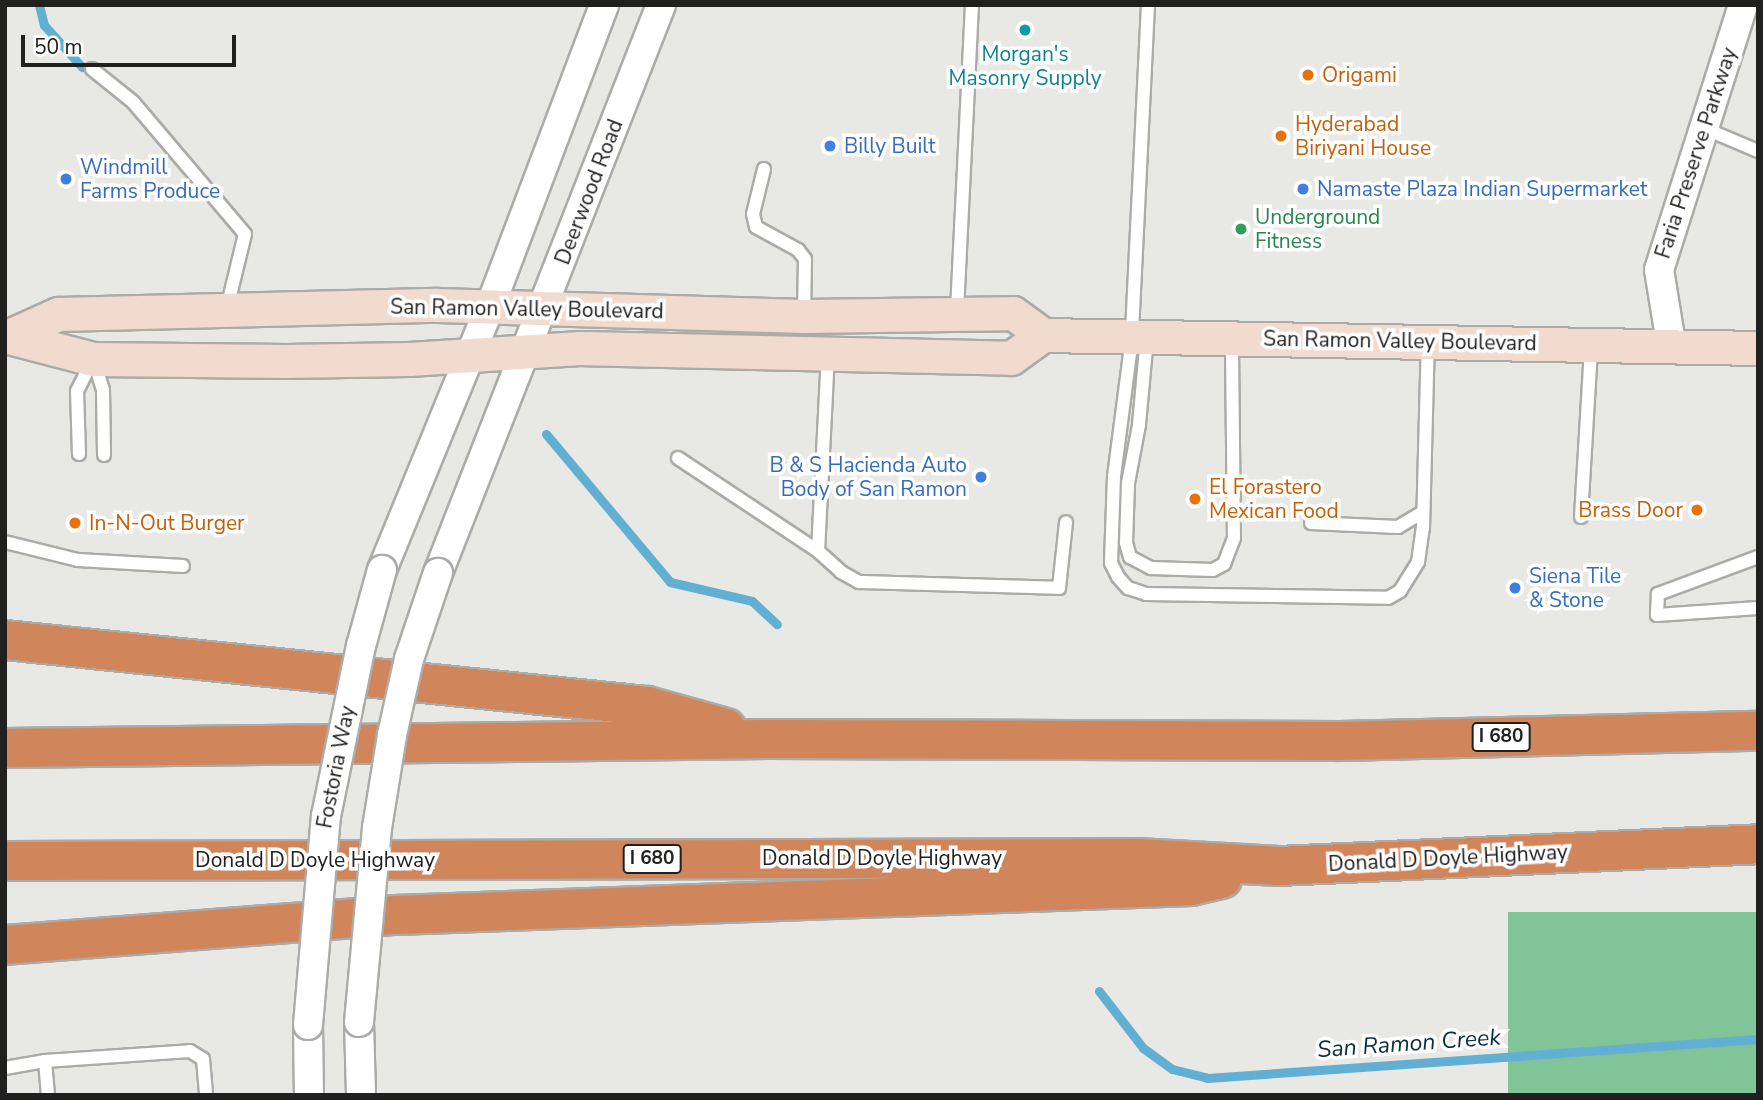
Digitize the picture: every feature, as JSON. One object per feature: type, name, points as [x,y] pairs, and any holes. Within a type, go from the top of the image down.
[{"type":"highway","points":[[5,640],[647,706],[768,739]]},
{"type":"highway","name":"I 680","points":[[5,748],[768,739],[1339,741],[1758,731]]},
{"type":"highway","name":"Donald D Doyle Highway","points":[[5,861],[1137,858],[1279,866],[1758,844]]},
{"type":"highway","points":[[5,945],[582,905],[1191,886],[1279,866]]},
{"type":"main road","name":"San Ramon Valley Boulevard","points":[[7,336],[58,314],[227,309],[490,307],[804,316],[957,311],[1013,313],[1043,335],[1671,343],[1758,348]]},
{"type":"main road","points":[[93,359],[97,337],[187,329],[227,309]]},
{"type":"main road","name":"San Ramon Valley Boulevard","points":[[7,336],[93,359],[286,361],[528,351],[828,353],[1011,358],[1043,335]]},
{"type":"street","points":[[470,354],[604,5]]},
{"type":"street","name":"Deerwood Road","points":[[361,1095],[359,1022],[377,828],[392,735],[409,659],[438,573],[528,351],[661,5]]},
{"type":"street","name":"Faria Preserve Parkway","points":[[1671,343],[1659,270],[1743,5]]},
{"type":"street","name":"Fostoria Way","points":[[309,1095],[308,1025],[326,816],[358,659],[382,570],[470,354]]},
{"type":"lane","points":[[957,311],[972,5]]},
{"type":"lane","points":[[1148,5],[1139,425],[1128,483],[1128,550],[1138,564],[1151,568],[1213,570],[1224,564],[1234,538],[1232,339]]},
{"type":"lane","points":[[92,69],[133,102],[244,234],[227,309]]},
{"type":"lane","points":[[1703,128],[1758,151]]},
{"type":"lane","points":[[764,169],[753,214],[756,227],[798,250],[805,259],[804,316]]},
{"type":"lane","points":[[1139,338],[1114,477],[1111,563],[1128,588],[1146,594],[1388,598],[1411,579],[1418,562],[1423,512],[1428,341]]},
{"type":"lane","points":[[1581,517],[1592,343]]},
{"type":"lane","points":[[818,551],[828,353]]},
{"type":"lane","points":[[79,454],[77,391],[93,359]]},
{"type":"lane","points":[[93,359],[103,390],[104,455]]},
{"type":"lane","points":[[678,458],[818,551],[859,582],[1059,588],[1066,522]]},
{"type":"lane","points":[[1311,523],[1398,527],[1423,512]]},
{"type":"lane","points":[[5,542],[78,560],[183,566]]},
{"type":"lane","points":[[1758,557],[1658,594],[1657,615],[1758,608]]},
{"type":"lane","points":[[5,1068],[45,1061],[190,1051],[203,1059],[206,1095]]},
{"type":"lane","points":[[45,1061],[48,1095]]},
{"type":"green space","points":[[1508,912],[1758,912],[1758,1095],[1508,1095]]},
{"type":"waterway","name":"San Ramon Creek","points":[[39,5],[44,25],[82,67]]},
{"type":"waterway","name":"San Ramon Creek","points":[[546,434],[670,582],[752,601],[777,624]]},
{"type":"waterway","name":"San Ramon Creek","points":[[1099,991],[1143,1048],[1172,1069],[1207,1078],[1758,1039]]},
{"type":"place","name":"Morgan's Masonry Supply","points":[[1025,30]]},
{"type":"place","name":"Origami","points":[[1308,75]]},
{"type":"place","name":"Hyderabad Biriyani House","points":[[1281,136]]},
{"type":"place","name":"Billy Built","points":[[830,146]]},
{"type":"place","name":"Windmill Farms Produce","points":[[66,179]]},
{"type":"place","name":"Namaste Plaza Indian Supermarket","points":[[1303,189]]},
{"type":"place","name":"Underground Fitness","points":[[1241,229]]},
{"type":"place","name":"B & S Hacienda Auto Body of San Ramon","points":[[981,477]]},
{"type":"place","name":"El Forastero Mexican Food","points":[[1195,499]]},
{"type":"place","name":"Brass Door","points":[[1697,510]]},
{"type":"place","name":"In-N-Out Burger","points":[[75,523]]},
{"type":"place","name":"Siena Tile & Stone","points":[[1515,588]]}]
